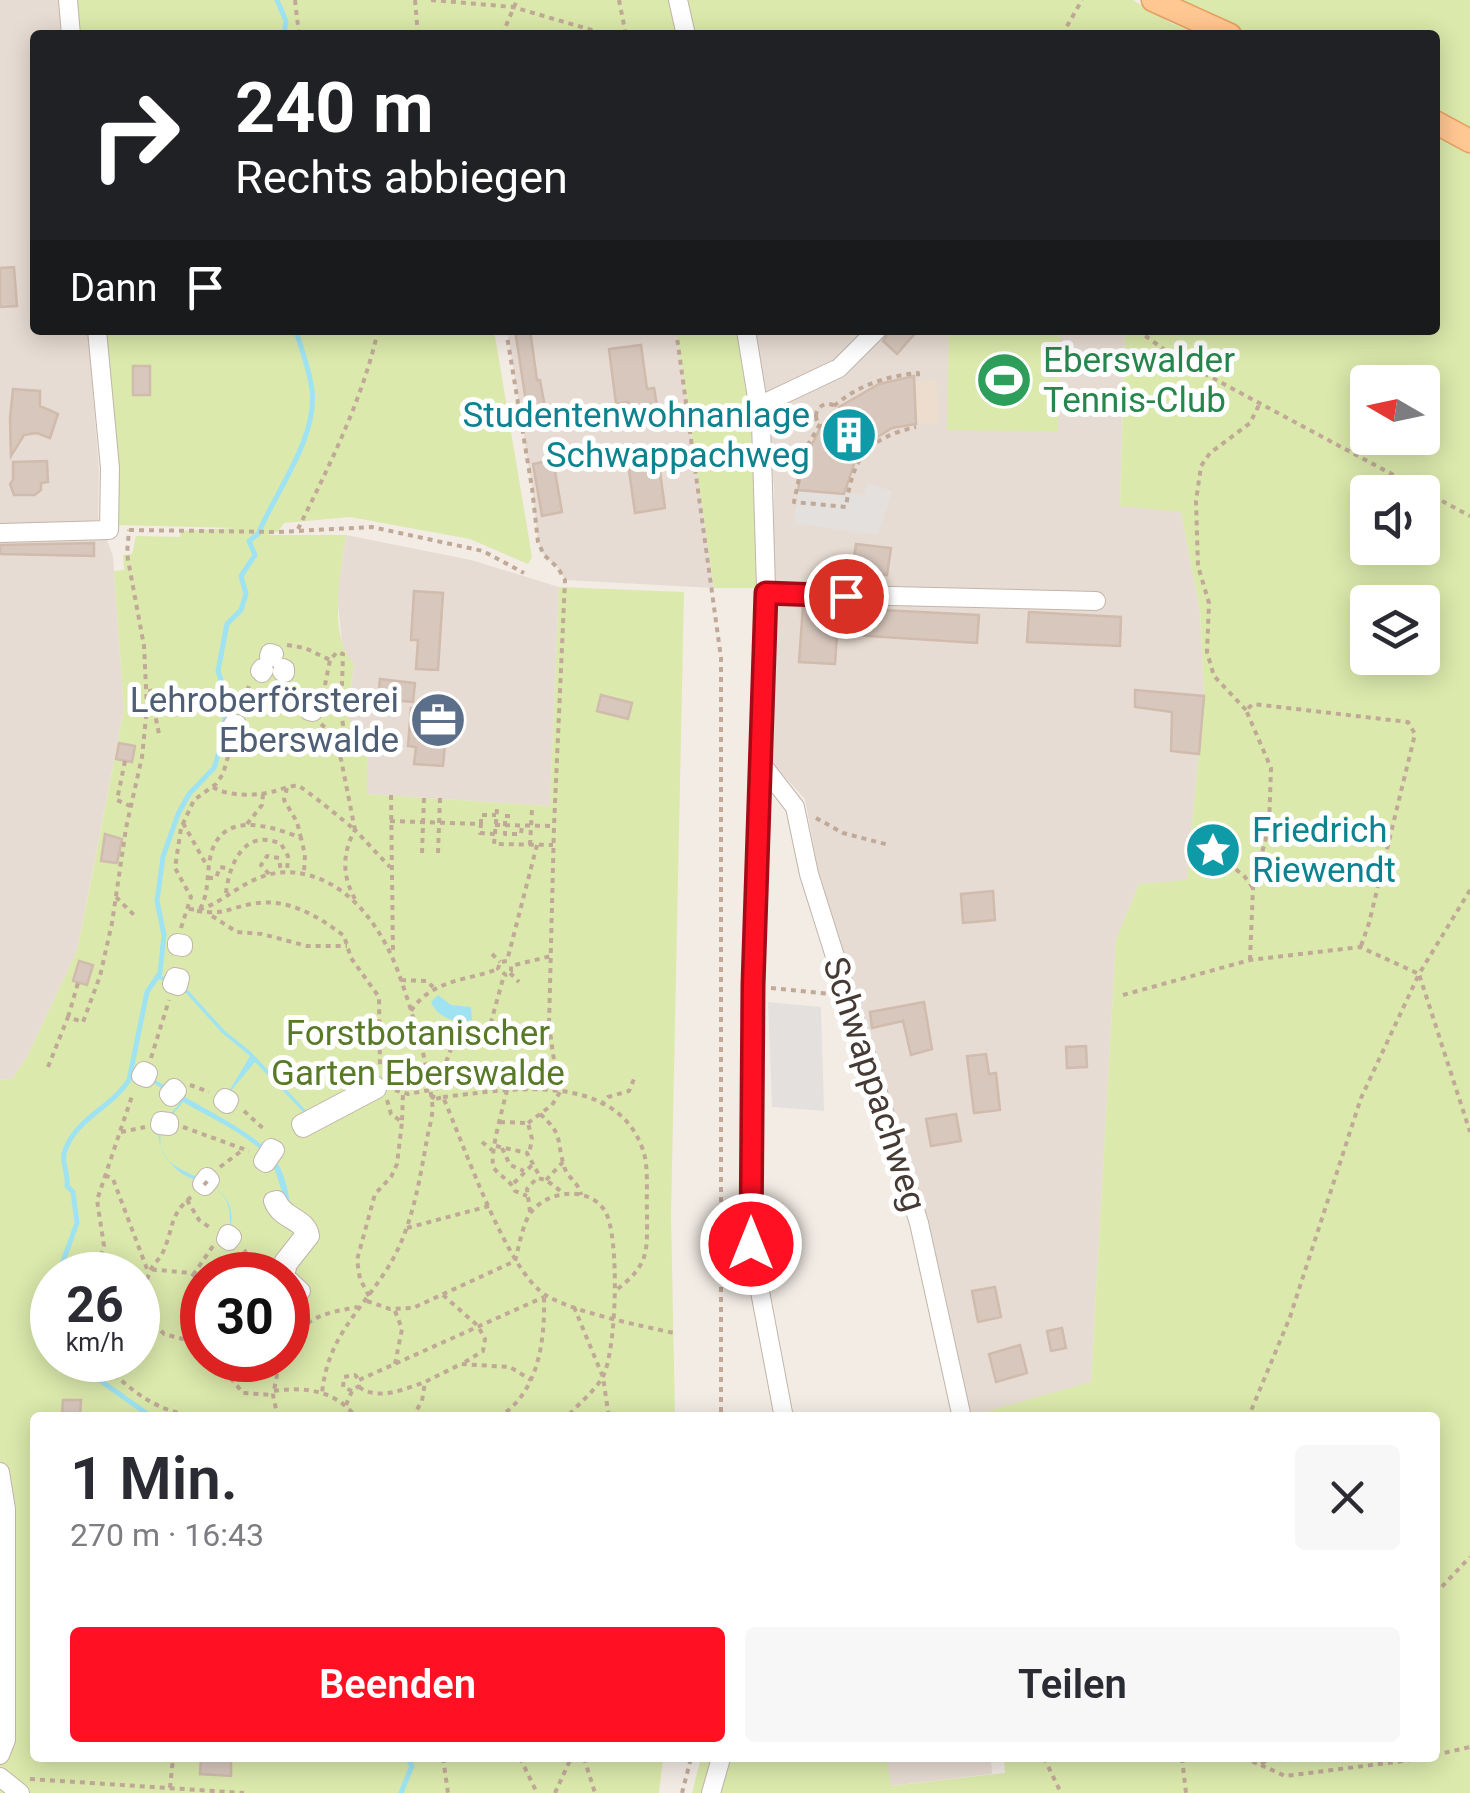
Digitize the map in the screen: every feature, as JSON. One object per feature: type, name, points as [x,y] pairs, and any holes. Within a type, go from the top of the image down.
[{"type":"main road","points":[[1153,0],[1219,30]]},
{"type":"main road","points":[[1440,125],[1470,141]]},
{"type":"street","points":[[68,0],[71,30]]},
{"type":"street","points":[[678,0],[685,30]]},
{"type":"street","points":[[0,533],[109,530],[110,468],[98,335]]},
{"type":"street","points":[[747,335],[759,406],[766,593],[753,985],[751,1244],[783,1412]]},
{"type":"street","points":[[759,406],[839,368],[872,335]]},
{"type":"street","points":[[766,593],[1096,601]]},
{"type":"street","name":"Schwappachweg","points":[[760,762],[795,807],[809,874],[919,1224],[961,1412]]},
{"type":"street","points":[[0,1472],[6,1509],[6,1740],[0,1755]]},
{"type":"street","points":[[711,1793],[721,1762]]},
{"type":"street","points":[[2,1779],[20,1793]]},
{"type":"path","points":[[294,0],[299,30]]},
{"type":"path","points":[[415,0],[418,30]]},
{"type":"path","points":[[431,0],[513,7],[592,30]]},
{"type":"path","points":[[504,30],[516,0]]},
{"type":"path","points":[[619,0],[625,30]]},
{"type":"path","points":[[1065,30],[1082,0]]},
{"type":"path","points":[[298,530],[341,436],[377,335]]},
{"type":"path","points":[[500,1122],[528,1123],[554,1102],[560,1089],[550,1025],[553,845],[565,580],[538,542],[507,335]]},
{"type":"path","points":[[677,335],[722,658],[721,1412]]},
{"type":"path","points":[[1144,335],[1180,360],[1470,516]]},
{"type":"path","points":[[834,406],[858,390],[894,376],[918,373],[918,381]]},
{"type":"path","points":[[1250,960],[1252,888],[1270,826],[1270,768],[1246,710],[1214,676],[1207,652],[1209,604],[1198,566],[1196,501],[1201,466],[1210,453],[1250,423],[1260,404]]},
{"type":"path","points":[[834,406],[840,416],[837,423],[831,427],[820,424],[816,414],[820,408],[834,406]]},
{"type":"path","points":[[820,424],[805,450],[794,502],[846,507],[851,476],[872,444],[883,436],[916,427]]},
{"type":"path","points":[[109,530],[270,532],[372,528],[483,552],[524,573]]},
{"type":"path","points":[[130,530],[127,554],[159,734]]},
{"type":"path","points":[[272,654],[276,646],[284,644],[305,648],[330,660]]},
{"type":"path","points":[[341,759],[347,746],[341,714],[342,654],[337,652],[330,660],[313,710],[321,726],[330,732],[333,750],[341,759],[354,830],[344,868],[357,904]]},
{"type":"path","points":[[180,944],[189,909],[189,890],[174,863],[184,823],[194,800],[212,787],[227,764],[241,702],[261,672]]},
{"type":"path","points":[[278,707],[276,701],[284,673]]},
{"type":"path","points":[[68,1017],[84,1022],[100,976],[142,757],[148,679]]},
{"type":"path","points":[[241,702],[264,708],[313,710]]},
{"type":"path","points":[[1246,710],[1253,704],[1386,717],[1408,722],[1415,734],[1360,947]]},
{"type":"path","points":[[126,760],[117,800],[130,806]]},
{"type":"path","points":[[212,787],[224,792],[263,794],[303,787],[392,869]]},
{"type":"path","points":[[287,787],[284,800],[297,822],[306,855],[304,874]]},
{"type":"path","points":[[246,824],[260,808],[263,794]]},
{"type":"path","points":[[391,795],[393,958]]},
{"type":"path","points":[[422,853],[424,797]]},
{"type":"path","points":[[438,853],[440,798]]},
{"type":"path","points":[[519,982],[507,974],[504,965],[534,845],[532,810]]},
{"type":"path","points":[[494,834],[480,833],[481,815],[496,812],[494,844],[553,845]]},
{"type":"path","points":[[510,816],[506,816],[505,834],[515,834],[518,824]]},
{"type":"path","points":[[812,816],[843,833],[889,845]]},
{"type":"path","points":[[390,821],[481,824]]},
{"type":"path","points":[[184,823],[208,866]]},
{"type":"path","points":[[198,910],[207,894],[210,856],[219,838],[236,825],[266,826],[301,838]]},
{"type":"path","points":[[496,825],[554,826]]},
{"type":"path","points":[[226,895],[230,870],[242,849],[253,842],[265,840],[281,844],[286,850],[284,872],[279,858],[267,856],[261,865],[269,874]]},
{"type":"path","points":[[1213,850],[1245,876],[1252,888]]},
{"type":"path","points":[[208,878],[216,878],[220,867],[230,870]]},
{"type":"path","points":[[198,910],[261,875]]},
{"type":"path","points":[[1250,1412],[1290,1317],[1361,1098],[1420,974],[1470,890]]},
{"type":"path","points":[[116,897],[137,918]]},
{"type":"path","points":[[189,909],[220,914],[254,903],[291,904],[339,931],[350,958],[379,997],[379,1081]]},
{"type":"path","points":[[208,913],[237,932],[307,946],[348,946]]},
{"type":"path","points":[[1123,995],[1250,960],[1360,947],[1420,974],[1470,1132]]},
{"type":"path","points":[[488,1033],[507,974],[492,954]]},
{"type":"path","points":[[411,1011],[433,988],[504,965],[552,956]]},
{"type":"path","points":[[401,980],[426,980],[433,988]]},
{"type":"path","points":[[48,1067],[78,983]]},
{"type":"path","points":[[102,1252],[97,1210],[105,1175],[175,985]]},
{"type":"path","points":[[753,985],[846,995]]},
{"type":"path","points":[[423,1048],[455,1038],[550,1025]]},
{"type":"path","points":[[455,1038],[432,1100],[508,1090],[560,1089],[601,1105],[627,1124],[639,1142],[646,1168],[646,1260],[634,1277],[615,1291]]},
{"type":"path","points":[[601,1105],[608,1097],[632,1088],[634,1079]]},
{"type":"path","points":[[176,1090],[195,1085],[242,1110],[272,1136]]},
{"type":"path","points":[[402,1122],[389,1110],[389,1086],[404,1093],[430,1090]]},
{"type":"path","points":[[508,1090],[494,1148],[495,1170],[512,1184],[518,1195],[527,1196]]},
{"type":"path","points":[[404,1093],[397,1164],[375,1194],[357,1260],[367,1298],[393,1309],[413,1308],[514,1261],[530,1212],[530,1184],[564,1162]]},
{"type":"path","points":[[443,1097],[514,1261],[544,1296],[674,1333]]},
{"type":"path","points":[[540,1114],[560,1135],[565,1170],[580,1187],[580,1194]]},
{"type":"path","points":[[512,1184],[529,1167],[532,1139],[528,1123]]},
{"type":"path","points":[[121,1132],[164,1124],[244,1149],[260,1159]]},
{"type":"path","points":[[482,1142],[529,1154]]},
{"type":"path","points":[[502,1147],[510,1165],[529,1167],[562,1192],[580,1194],[604,1209],[616,1266],[614,1316],[602,1378],[571,1412]]},
{"type":"path","points":[[160,1256],[176,1212],[244,1149]]},
{"type":"path","points":[[518,1151],[519,1158]]},
{"type":"path","points":[[105,1175],[113,1178],[139,1252]]},
{"type":"path","points":[[530,1212],[562,1192]]},
{"type":"path","points":[[187,1200],[199,1220],[220,1233],[208,1252]]},
{"type":"path","points":[[406,1228],[490,1206]]},
{"type":"path","points":[[230,1239],[245,1252]]},
{"type":"path","points":[[352,1391],[344,1387],[344,1376],[355,1374],[366,1393],[381,1393],[425,1382],[480,1354],[485,1339],[478,1326],[443,1295]]},
{"type":"path","points":[[346,1404],[359,1384],[395,1364],[544,1296]]},
{"type":"path","points":[[507,1412],[530,1380],[542,1343],[544,1296]]},
{"type":"path","points":[[310,1321],[328,1312],[360,1307]]},
{"type":"path","points":[[574,1307],[602,1378],[607,1412]]},
{"type":"path","points":[[393,1309],[402,1328],[395,1364]]},
{"type":"path","points":[[461,1364],[510,1367],[530,1380]]},
{"type":"path","points":[[121,1382],[142,1398],[172,1412]]},
{"type":"path","points":[[234,1382],[243,1393],[304,1389],[346,1404],[352,1412]]},
{"type":"path","points":[[275,1382],[277,1412]]},
{"type":"path","points":[[416,1412],[425,1382]]},
{"type":"path","points":[[1440,1589],[1470,1558]]},
{"type":"path","points":[[1440,1755],[1470,1746]]},
{"type":"path","points":[[170,1788],[172,1762]]},
{"type":"path","points":[[444,1762],[448,1793]]},
{"type":"path","points":[[522,1762],[537,1793]]},
{"type":"path","points":[[554,1793],[569,1762]]},
{"type":"path","points":[[585,1762],[595,1793]]},
{"type":"path","points":[[682,1793],[690,1762]]},
{"type":"path","points":[[1046,1762],[1061,1793]]},
{"type":"path","points":[[1182,1762],[1186,1793]]},
{"type":"path","points":[[1253,1762],[1285,1776],[1395,1762]]},
{"type":"path","points":[[1262,1765],[1265,1762]]},
{"type":"path","points":[[2,1779],[244,1793]]},
{"type":"shaded area","points":[[0,0],[62,0],[65,30],[30,30],[30,335],[88,335],[99,470],[98,518],[113,556],[124,710],[77,951],[27,1057],[12,1079],[0,1080]]},
{"type":"shaded area","points":[[508,335],[677,335],[714,588],[565,580],[538,542]]},
{"type":"shaded area","points":[[755,335],[1125,335],[1120,505],[1181,511],[1200,611],[1204,696],[1187,881],[1139,884],[1116,941],[1091,1383],[985,1412],[969,1412],[944,1289],[819,876],[805,799],[769,760],[774,489],[766,399]]},
{"type":"shaded area","points":[[936,380],[939,423],[916,424],[914,382]]},
{"type":"shaded area","points":[[868,483],[892,491],[878,535],[794,523],[798,490],[863,495]]},
{"type":"shaded area","points":[[346,535],[471,560],[559,587],[550,806],[366,794],[368,749],[347,717],[354,664],[343,653],[337,595]]},
{"type":"shaded area","points":[[768,1002],[821,1007],[824,1111],[772,1107]]},
{"type":"shaded area","points":[[887,1762],[991,1762],[992,1774],[890,1786]]},
{"type":"green space","points":[[76,0],[672,0],[679,30],[79,30]]},
{"type":"green space","points":[[686,0],[1133,0],[1188,30],[693,30]]},
{"type":"green space","points":[[1173,0],[1470,0],[1470,127],[1440,113],[1440,30],[1241,30]]},
{"type":"green space","points":[[1440,135],[1470,150],[1470,1793],[692,1793],[700,1762],[888,1762],[891,1786],[1005,1773],[1004,1762],[1440,1762],[1440,1412],[984,1412],[1091,1382],[1116,940],[1139,884],[1187,880],[1204,696],[1200,611],[1181,512],[1120,506],[1125,335],[1440,335]]},
{"type":"green space","name":"Forstbotanischer Garten Eberswalde","points":[[102,335],[495,335],[532,557],[528,564],[470,539],[350,517],[284,523],[278,532],[269,535],[346,535],[338,620],[346,652],[354,664],[347,716],[368,749],[367,794],[550,806],[559,587],[684,592],[671,1214],[675,1412],[30,1412],[30,1762],[663,1762],[659,1793],[0,1793],[0,1080],[12,1079],[27,1057],[77,951],[124,710],[114,571],[124,570],[123,555],[132,554],[136,536],[180,537],[181,531],[236,528],[116,525]]},
{"type":"green space","points":[[677,335],[741,335],[757,472],[760,588],[714,588]]},
{"type":"green space","name":"Eberswalder Tennis-Club","points":[[949,335],[1060,335],[1058,432],[947,430]]},
{"type":"water","points":[[158,979],[176,979],[185,987],[316,1121],[255,1062],[225,1098],[250,1056],[222,1033],[178,984]]},
{"type":"water","points":[[438,995],[451,1005],[471,1007],[472,1020],[443,1016],[431,1002]]},
{"type":"water","points":[[148,1075],[263,1145],[280,1168],[291,1208],[272,1164],[260,1149],[183,1102],[163,1129],[162,1149],[159,1140],[161,1125],[181,1101],[146,1078]]},
{"type":"water","points":[[170,1162],[214,1187],[188,1177]]},
{"type":"building","points":[[14,267],[17,306],[0,307],[0,268]]},
{"type":"building","points":[[516,335],[531,335],[547,418],[529,421]]},
{"type":"building","points":[[887,335],[914,335],[897,354],[883,341]]},
{"type":"building","points":[[641,345],[647,389],[654,388],[658,411],[630,415],[628,402],[616,404],[609,349]]},
{"type":"building","points":[[133,366],[150,366],[150,395],[133,395]]},
{"type":"building","points":[[914,376],[916,424],[892,428],[868,443],[839,407],[879,384]]},
{"type":"building","points":[[13,389],[40,391],[40,406],[58,414],[50,438],[37,433],[24,435],[11,456],[10,418]]},
{"type":"building","points":[[820,428],[865,448],[856,458],[844,494],[798,490],[802,465]]},
{"type":"building","points":[[658,458],[665,508],[635,513],[628,463]]},
{"type":"building","points":[[553,460],[562,512],[542,516],[533,464]]},
{"type":"building","points":[[47,461],[48,482],[41,483],[41,490],[35,495],[14,495],[10,484],[13,462]]},
{"type":"building","points":[[94,543],[94,556],[0,554],[0,545]]},
{"type":"building","points":[[856,544],[891,548],[887,575],[852,571]]},
{"type":"building","points":[[414,591],[443,593],[438,670],[416,669],[418,640],[411,640]]},
{"type":"building","points":[[803,606],[979,615],[977,643],[837,634],[835,664],[799,662]]},
{"type":"building","points":[[1029,612],[1121,617],[1120,646],[1027,642]]},
{"type":"building","points":[[380,679],[415,683],[413,702],[378,699]]},
{"type":"building","points":[[1135,690],[1204,696],[1199,754],[1171,751],[1172,712],[1135,707]]},
{"type":"building","points":[[601,695],[632,703],[628,719],[597,711]]},
{"type":"building","points":[[411,708],[448,711],[443,766],[414,764],[416,747],[408,746]]},
{"type":"building","points":[[119,743],[135,746],[132,762],[116,759]]},
{"type":"building","points":[[105,834],[122,839],[117,863],[101,861]]},
{"type":"building","points":[[993,891],[995,920],[963,923],[961,894]]},
{"type":"building","points":[[79,961],[93,965],[87,985],[73,981]]},
{"type":"building","points":[[924,1002],[932,1049],[911,1055],[903,1021],[872,1028],[870,1012]]},
{"type":"building","points":[[1086,1046],[1087,1067],[1067,1068],[1066,1047]]},
{"type":"building","points":[[986,1054],[989,1074],[996,1073],[1000,1110],[974,1113],[967,1056]]},
{"type":"building","points":[[956,1114],[961,1141],[931,1146],[926,1119]]},
{"type":"building","points":[[995,1287],[1001,1317],[978,1322],[972,1291]]},
{"type":"building","points":[[1062,1328],[1066,1348],[1051,1351],[1047,1331]]},
{"type":"building","points":[[1020,1345],[1027,1373],[996,1382],[989,1354]]},
{"type":"building","points":[[63,1400],[81,1400],[80,1412],[62,1412]]},
{"type":"building","points":[[201,1762],[231,1762],[231,1776],[200,1774]]},
{"type":"waterway","points":[[277,0],[286,21],[285,30]]},
{"type":"waterway","points":[[66,1252],[77,1223],[64,1154],[76,1132],[129,1080],[147,992],[160,973],[164,935],[157,901],[163,857],[178,814],[189,794],[214,768],[222,743],[227,698],[218,671],[227,624],[241,610],[246,594],[241,576],[255,555],[249,541],[258,534],[308,427],[312,390],[297,335]]},
{"type":"waterway","points":[[102,1382],[145,1412]]},
{"type":"waterway","points":[[401,1793],[412,1766],[410,1762]]},
{"type":"place","name":"Eberswalder Tennis-Club","points":[[1004,380]]},
{"type":"place","name":"Studentenwohnanlage Schwappachweg","points":[[849,435]]},
{"type":"place","name":"Lehroberförsterei Eberswalde","points":[[438,720]]},
{"type":"place","name":"Friedrich Riewendt","points":[[1213,850]]},
{"type":"route","points":[[751,1244],[753,985],[766,593],[846,596]]}]
